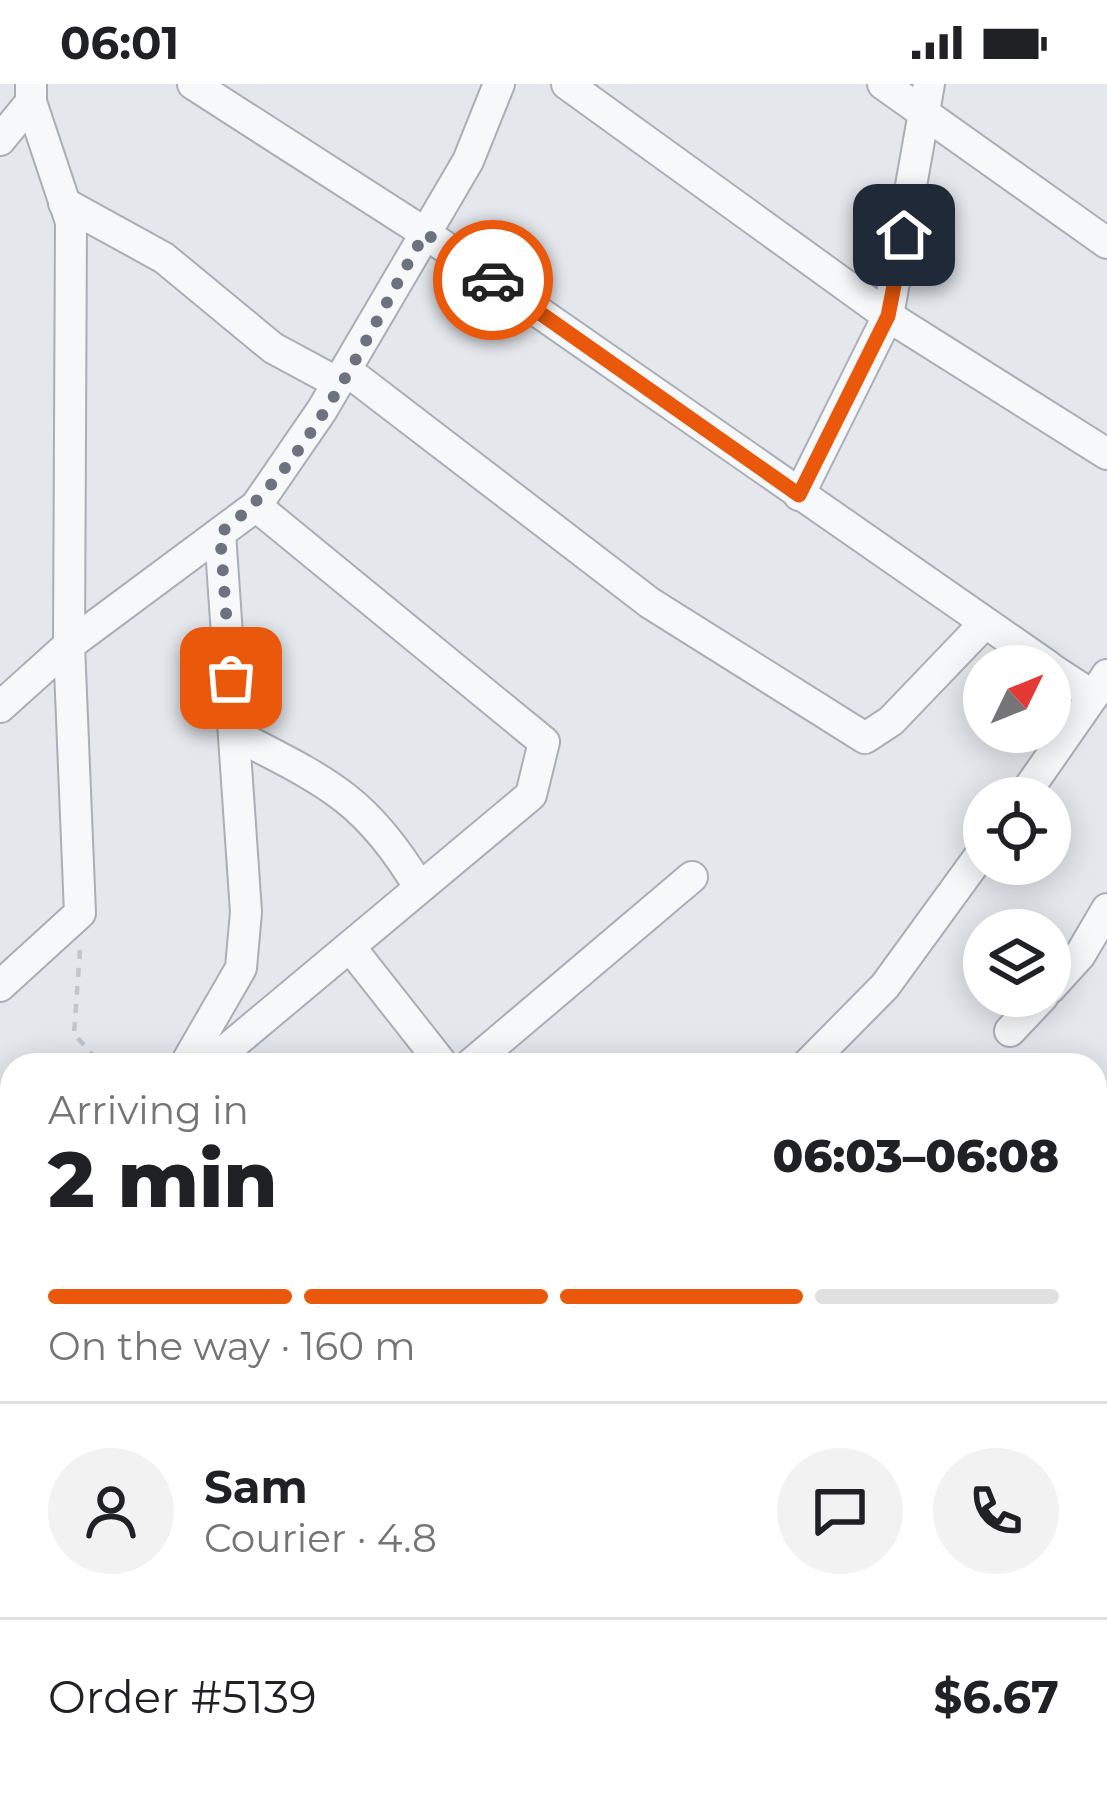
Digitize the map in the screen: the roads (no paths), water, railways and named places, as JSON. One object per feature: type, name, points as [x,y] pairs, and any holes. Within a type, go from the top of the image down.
[{"type":"street","points":[[193,84],[425,233],[1015,645]]},
{"type":"street","points":[[0,706],[69,645],[256,506],[342,376],[468,161],[499,84]]},
{"type":"street","points":[[567,84],[888,316],[1107,454]]},
{"type":"street","points":[[883,84],[928,98],[1107,243]]},
{"type":"street","points":[[0,140],[31,93]]},
{"type":"street","points":[[0,986],[80,913],[69,645],[74,377],[70,222],[31,93]]},
{"type":"street","points":[[799,495],[888,316],[928,98]]},
{"type":"street","points":[[64,203],[164,258],[260,338],[342,376],[650,603],[866,738],[891,721],[983,624]]},
{"type":"street","points":[[222,1053],[531,795],[544,742],[256,506]]},
{"type":"street","points":[[191,1053],[242,968],[246,860],[220,533]]},
{"type":"street","points":[[1036,777],[1100,685],[1071,675]]},
{"type":"street","points":[[236,735],[319,778],[377,822],[419,887]]},
{"type":"street","points":[[484,1053],[692,877]]},
{"type":"street","points":[[819,1053],[884,986],[963,879]]},
{"type":"street","points":[[1094,958],[1107,909]]},
{"type":"street","points":[[350,947],[434,1053]]},
{"type":"street","points":[[1010,1031],[1023,1017]]}]
